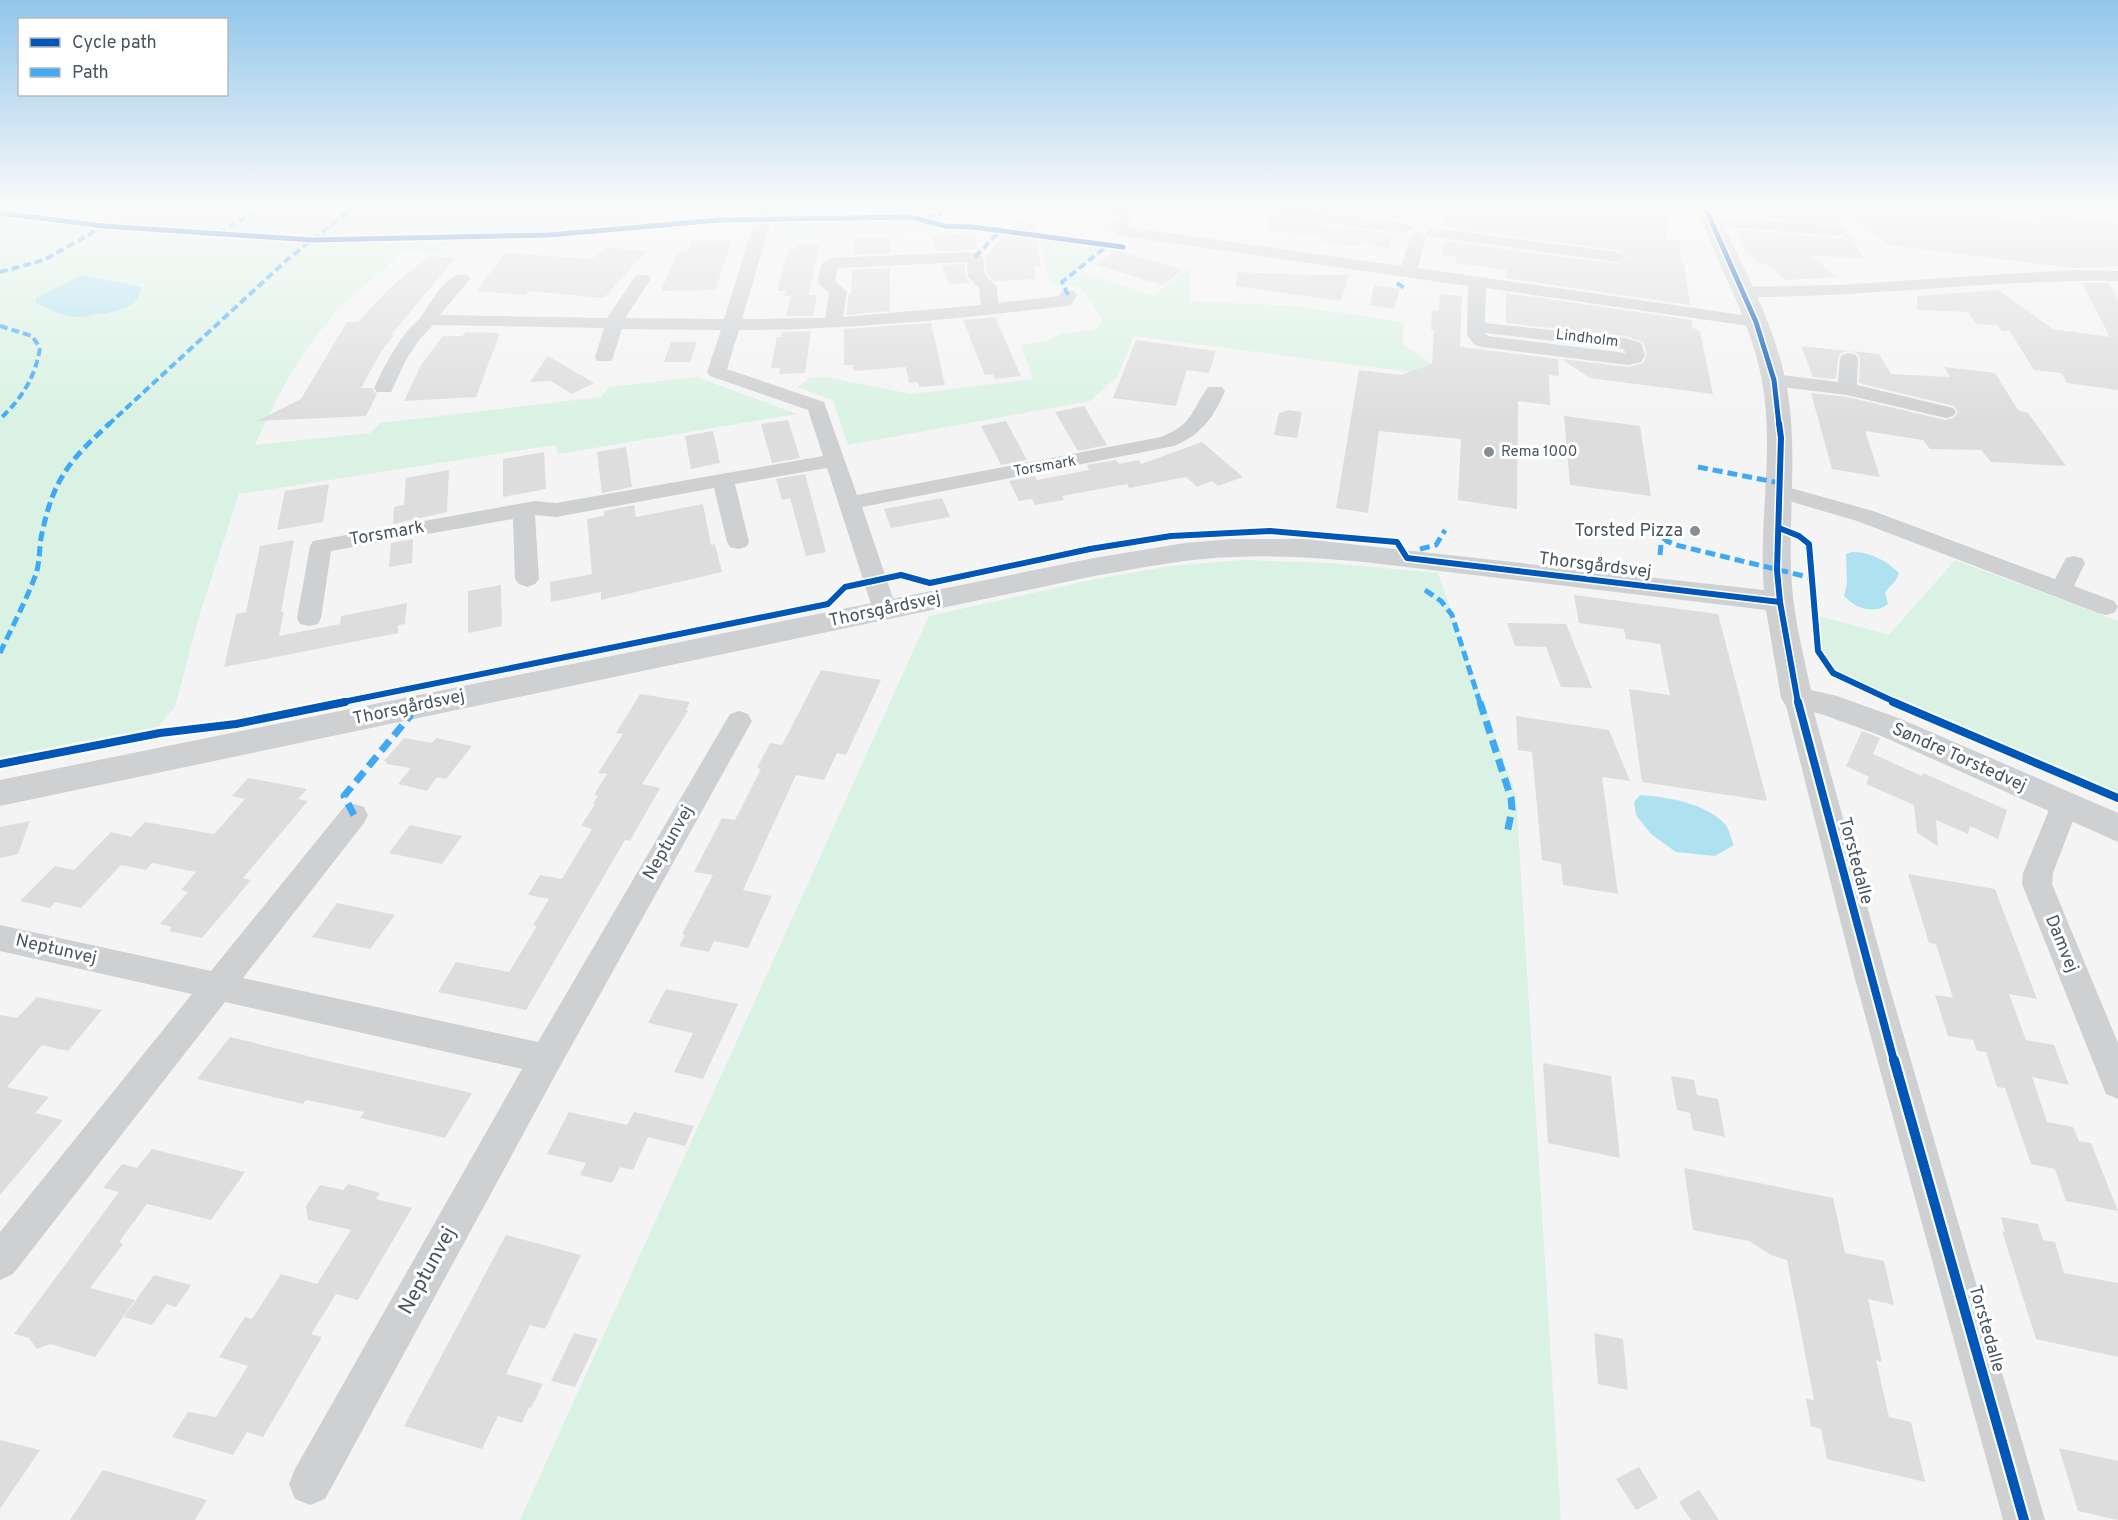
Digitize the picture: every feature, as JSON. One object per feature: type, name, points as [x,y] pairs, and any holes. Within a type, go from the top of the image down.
[{"type":"street","points":[[746,278],[717,372],[817,406],[885,610]]},
{"type":"street","points":[[827,278],[826,282],[838,292],[832,322]]},
{"type":"street","points":[[978,278],[988,287],[990,309]]},
{"type":"street","points":[[1403,278],[1477,283],[1756,322]]},
{"type":"street","name":"Torstedalle","points":[[1737,278],[1756,322],[1774,380],[1781,438],[1777,570],[1780,602],[1797,698],[1870,975],[2024,1520]]},
{"type":"street","points":[[1743,292],[1800,292],[2027,278]]},
{"type":"street","points":[[384,388],[407,344],[428,320],[437,304],[461,279]]},
{"type":"street","points":[[604,357],[613,323],[642,279]]},
{"type":"street","name":"Lindholm","points":[[1477,283],[1476,336],[1482,341],[1541,341]]},
{"type":"street","points":[[428,320],[732,325],[832,322],[945,315],[1065,301],[1068,295]]},
{"type":"street","points":[[1847,389],[1849,359]]},
{"type":"street","points":[[1774,380],[1847,389],[1946,412]]},
{"type":"street","name":"Torsmark","points":[[850,503],[1167,442],[1182,436],[1198,424],[1215,391]]},
{"type":"street","name":"Torsmark","points":[[309,618],[321,546],[524,510],[556,510],[835,460]]},
{"type":"street","points":[[723,479],[738,542]]},
{"type":"street","points":[[1780,491],[1865,516],[2106,608]]},
{"type":"street","points":[[524,510],[527,579]]},
{"type":"street","name":"Thorsgårdsvej","points":[[0,793],[1149,557],[1234,548],[1304,548],[1780,602]]},
{"type":"street","points":[[2061,590],[2074,563]]},
{"type":"street","name":"Søndre Torstedvej","points":[[1797,698],[1826,704],[1890,727],[2118,828]]},
{"type":"street","name":"Neptunvej","points":[[310,1484],[546,1059],[739,721]]},
{"type":"street","name":"Damvej","points":[[2065,805],[2038,873],[2037,884],[2118,1083]]},
{"type":"street","points":[[0,1261],[354,815]]},
{"type":"street","name":"Neptunvej","points":[[0,938],[546,1059]]},
{"type":"green space","points":[[0,278],[373,278],[347,301],[307,348],[288,379],[255,445],[370,433],[381,423],[601,397],[609,387],[697,377],[797,414],[558,454],[555,445],[239,494],[199,616],[175,707],[158,727],[0,757]]},
{"type":"green space","points":[[1049,278],[1098,278],[1153,296],[1175,278],[1190,278],[1191,301],[1293,306],[1404,322],[1403,344],[1447,374],[1442,376],[1134,336],[1117,377],[1090,401],[848,445],[833,400],[797,387],[810,378],[826,377],[912,394],[1033,379],[1021,345],[1047,341],[1061,334],[1093,330],[1099,326],[1102,319],[1080,287],[1057,286]]},
{"type":"green space","points":[[1243,560],[1329,563],[1438,573],[1516,795],[1561,1520],[520,1520],[929,616],[1096,579],[1171,566]]},
{"type":"green space","points":[[1955,560],[2118,621],[2118,793],[1846,677],[1826,656],[1821,644],[1819,616],[1889,635]]},
{"type":"water","points":[[76,278],[97,278],[142,287],[136,300],[125,308],[82,317],[63,315],[36,303],[36,298]]},
{"type":"water","points":[[1865,553],[1877,558],[1899,573],[1885,592],[1888,604],[1877,609],[1865,609],[1844,596],[1847,584],[1846,554]]},
{"type":"water","points":[[1640,795],[1685,802],[1707,811],[1725,824],[1734,845],[1715,856],[1676,852],[1651,834],[1636,815],[1634,802]]},
{"type":"building","points":[[402,278],[438,278],[391,335],[394,335],[382,350],[361,388],[372,388],[377,394],[366,416],[257,421],[301,399],[347,322],[358,322]]},
{"type":"building","points":[[486,278],[622,278],[604,298],[529,291],[525,295],[476,291]]},
{"type":"building","points":[[667,278],[719,278],[715,290],[661,291]]},
{"type":"building","points":[[781,278],[812,278],[808,295],[817,295],[813,316],[786,316],[791,296],[784,296],[786,291],[777,291]]},
{"type":"building","points":[[852,278],[890,278],[890,311],[846,315],[849,294],[851,294]]},
{"type":"building","points":[[947,278],[967,278],[970,283],[949,284]]},
{"type":"building","points":[[991,278],[1036,279],[995,281]]},
{"type":"building","points":[[1139,278],[1172,278],[1163,285]]},
{"type":"building","points":[[1237,278],[1348,278],[1341,301],[1236,286]]},
{"type":"building","points":[[1506,278],[1686,278],[1690,305]]},
{"type":"building","points":[[1784,278],[1821,278],[1786,280]]},
{"type":"building","points":[[2082,283],[2109,283],[2118,300],[2118,390],[2067,383],[2061,373],[2034,370],[2010,331],[2002,331],[1997,325],[1976,324],[1968,312],[1917,310],[1917,296],[1998,290],[2053,329],[2110,337]]},
{"type":"building","points":[[1374,285],[1400,289],[1394,309],[1370,305]]},
{"type":"building","points":[[1506,293],[1692,320],[1692,327],[1700,332],[1713,394],[1590,378],[1561,359],[1629,367],[1643,363],[1647,354],[1643,342],[1626,336],[1506,323]]},
{"type":"building","points":[[1440,294],[1462,296],[1460,347],[1558,359],[1559,376],[1549,375],[1550,405],[1518,401],[1517,509],[1458,500],[1461,439],[1379,431],[1368,513],[1336,508],[1359,370],[1401,375],[1432,364],[1434,330],[1431,330],[1432,310],[1439,311]]},
{"type":"building","points":[[995,317],[1021,376],[995,379],[993,374],[985,375],[963,320]]},
{"type":"building","points":[[931,323],[945,385],[919,387],[918,382],[909,383],[906,367],[853,371],[853,365],[844,365],[844,329]]},
{"type":"building","points":[[811,331],[805,373],[779,374],[780,368],[771,368],[777,337],[781,337],[782,332]]},
{"type":"building","points":[[466,332],[500,333],[476,397],[404,401],[421,365],[443,336],[462,336]]},
{"type":"building","points":[[1136,340],[1216,351],[1209,373],[1187,370],[1176,406],[1113,398]]},
{"type":"building","points":[[671,342],[697,342],[690,362],[664,362]]},
{"type":"building","points":[[1801,346],[1848,351],[1841,353],[1838,358],[1836,379],[1813,377]]},
{"type":"building","points":[[1851,351],[1879,354],[1891,374],[1950,377],[1944,367],[1995,373],[2018,410],[2028,413],[2066,466],[1991,462],[1981,450],[1930,449],[1923,440],[1865,431],[1880,477],[1832,469],[1811,393],[1847,397],[1945,420],[1954,418],[1958,412],[1954,406],[1859,383],[1860,358],[1857,353]]},
{"type":"building","points":[[548,356],[594,383],[572,394],[551,381],[530,382]]},
{"type":"building","points":[[1084,406],[1107,445],[1078,451],[1055,412]]},
{"type":"building","points":[[1289,410],[1302,412],[1297,438],[1274,435],[1279,413]]},
{"type":"building","points":[[1564,416],[1640,426],[1651,496],[1570,485]]},
{"type":"building","points":[[788,420],[800,458],[772,463],[761,424]]},
{"type":"building","points":[[1006,421],[1027,460],[1001,465],[981,426]]},
{"type":"building","points":[[713,431],[720,463],[691,469],[685,436]]},
{"type":"building","points":[[1202,442],[1243,477],[1218,486],[1212,481],[1197,487],[1186,477],[1129,488],[1127,484],[1062,496],[1064,500],[1035,505],[1032,499],[1019,501],[1009,481],[1035,476],[1037,480],[1089,470],[1087,465],[1116,460],[1119,464],[1139,460],[1141,464]]},
{"type":"building","points":[[626,447],[632,487],[602,493],[597,452]]},
{"type":"building","points":[[544,452],[546,489],[503,497],[503,459]]},
{"type":"building","points":[[449,470],[447,512],[393,524],[394,507],[404,505],[406,478]]},
{"type":"building","points":[[805,474],[826,552],[806,556],[790,498],[782,500],[776,479]]},
{"type":"building","points":[[329,484],[323,522],[277,530],[285,491]]},
{"type":"building","points":[[942,498],[950,517],[891,528],[884,509]]},
{"type":"building","points":[[703,504],[711,545],[715,544],[722,572],[601,600],[601,592],[551,602],[550,582],[592,574],[587,519],[604,516],[604,511],[634,505],[636,517]]},
{"type":"building","points":[[413,539],[412,563],[389,567],[391,543]]},
{"type":"building","points":[[294,540],[279,636],[340,624],[341,616],[407,603],[405,624],[398,625],[398,633],[224,667],[236,614],[246,612],[260,546]]},
{"type":"building","points":[[501,585],[502,626],[468,633],[468,591]]},
{"type":"building","points":[[1574,595],[1718,614],[1767,801],[1642,782],[1629,689],[1670,695],[1660,644],[1626,639],[1624,629],[1579,623]]},
{"type":"building","points":[[1507,623],[1566,624],[1592,688],[1561,687],[1546,647],[1515,646]]},
{"type":"building","points":[[821,670],[881,680],[846,755],[837,753],[824,780],[796,775],[743,890],[772,896],[748,948],[714,941],[709,952],[679,946],[685,935],[682,934],[713,875],[694,872],[722,818],[735,820],[761,769],[757,768],[770,743],[782,745]]},
{"type":"building","points":[[640,694],[690,702],[686,710],[688,711],[642,784],[660,788],[630,841],[625,840],[526,1010],[438,992],[456,962],[509,972],[537,926],[533,925],[549,899],[528,895],[540,875],[562,879],[592,829],[581,826],[595,804],[593,804],[598,796],[594,795],[607,774],[598,773],[623,734],[616,733]]},
{"type":"building","points":[[1516,716],[1609,730],[1630,781],[1602,777],[1618,894],[1563,885],[1561,864],[1542,860],[1532,752],[1518,750]]},
{"type":"building","points":[[1862,731],[1880,738],[1873,754],[2007,810],[1998,839],[1970,826],[1968,834],[1936,820],[1938,846],[1917,833],[1914,805],[1866,784],[1869,777],[1846,766]]},
{"type":"building","points":[[404,738],[432,743],[436,738],[472,746],[446,779],[437,777],[427,791],[398,784],[411,768],[386,764],[387,762],[384,761]]},
{"type":"building","points":[[248,778],[307,789],[298,799],[308,801],[243,878],[251,880],[202,938],[169,931],[172,927],[160,924],[188,892],[181,890],[196,872],[152,863],[146,870],[121,865],[81,908],[55,902],[50,908],[20,901],[55,866],[74,870],[111,832],[131,837],[145,822],[214,834],[245,799],[232,796]]},
{"type":"building","points":[[30,821],[18,854],[0,858],[0,827]]},
{"type":"building","points":[[410,825],[462,836],[442,864],[389,853]]},
{"type":"building","points":[[1908,874],[1995,889],[2037,999],[2009,994],[2026,1040],[2054,1045],[2069,1085],[2032,1077],[2047,1122],[2073,1127],[2079,1141],[2091,1143],[2118,1211],[2066,1201],[2055,1169],[2031,1164],[2005,1088],[1997,1087],[1986,1052],[1977,1051],[1973,1040],[1948,1036],[1935,995],[1953,998],[1936,944],[1929,943]]},
{"type":"building","points":[[337,903],[395,915],[370,949],[312,937]]},
{"type":"building","points":[[666,989],[738,1004],[703,1079],[674,1072],[693,1033],[648,1023]]},
{"type":"building","points":[[37,997],[102,1010],[68,1051],[42,1045],[7,1087],[49,1097],[35,1113],[63,1120],[0,1195],[0,1015],[17,1018]]},
{"type":"building","points":[[230,1037],[472,1093],[445,1138],[360,1118],[364,1112],[306,1100],[303,1104],[197,1079]]},
{"type":"building","points":[[1543,1063],[1611,1076],[1620,1158],[1548,1143]]},
{"type":"building","points":[[1671,1076],[1694,1080],[1697,1095],[1718,1099],[1725,1137],[1693,1130],[1690,1113],[1677,1110]]},
{"type":"building","points":[[569,1112],[627,1125],[634,1112],[694,1126],[685,1146],[648,1137],[633,1170],[620,1167],[612,1183],[580,1175],[586,1163],[547,1154]]},
{"type":"building","points":[[152,1149],[245,1172],[211,1220],[147,1204],[119,1242],[123,1244],[90,1288],[135,1300],[95,1357],[50,1344],[37,1349],[29,1338],[14,1334],[119,1192],[103,1188],[122,1164],[137,1168]]},
{"type":"building","points":[[1684,1168],[1833,1198],[1845,1253],[1884,1261],[1894,1305],[1868,1299],[1882,1362],[1876,1360],[1889,1417],[1911,1422],[1925,1482],[1827,1459],[1821,1429],[1811,1426],[1806,1399],[1814,1400],[1787,1260],[1771,1255],[1749,1241],[1693,1230]]},
{"type":"building","points":[[348,1184],[380,1193],[376,1199],[412,1208],[358,1300],[336,1294],[311,1334],[322,1337],[263,1437],[247,1432],[233,1455],[172,1437],[188,1412],[216,1417],[248,1366],[219,1357],[245,1317],[252,1319],[281,1274],[317,1284],[351,1230],[308,1220],[306,1206],[320,1185],[343,1190]]},
{"type":"building","points":[[2001,1217],[2038,1224],[2043,1240],[2055,1242],[2064,1273],[2118,1283],[2118,1357],[2036,1339],[2002,1231],[2005,1232]]},
{"type":"building","points":[[506,1235],[581,1255],[545,1329],[530,1325],[506,1374],[543,1384],[531,1408],[529,1407],[522,1423],[498,1416],[482,1449],[404,1426]]},
{"type":"building","points":[[154,1275],[191,1285],[176,1307],[167,1304],[152,1325],[124,1317]]},
{"type":"building","points":[[574,1333],[598,1339],[575,1387],[551,1381]]},
{"type":"building","points":[[1594,1333],[1623,1339],[1628,1390],[1598,1384]]},
{"type":"building","points":[[0,1440],[40,1450],[0,1509]]},
{"type":"building","points":[[2059,1448],[2118,1461],[2118,1520],[2078,1511]]},
{"type":"building","points":[[1639,1467],[1658,1498],[1636,1510],[1616,1479]]},
{"type":"building","points":[[103,1470],[207,1500],[195,1520],[70,1520]]},
{"type":"building","points":[[1699,1490],[1719,1520],[1691,1520],[1679,1502]]},
{"type":"marked path","points":[[0,653],[37,571],[38,549],[48,503],[61,474],[76,454],[267,278]]},
{"type":"marked path","points":[[1067,278],[1062,282],[1068,295]]},
{"type":"marked path","points":[[1397,283],[1406,289]]},
{"type":"marked path","points":[[0,326],[32,336],[40,348],[28,388],[0,419]]},
{"type":"marked path","points":[[1698,467],[1780,483]]},
{"type":"marked path","points":[[1652,528],[1667,541],[1676,545],[1812,578]]},
{"type":"marked path","points":[[1420,549],[1436,545],[1445,530]]},
{"type":"marked path","points":[[1660,555],[1661,545],[1667,541]]},
{"type":"marked path","points":[[1425,590],[1441,601],[1452,615],[1511,798],[1512,809],[1507,834]]},
{"type":"marked path","points":[[354,815],[344,796],[410,716],[409,708]]},
{"type":"cycle path","points":[[1736,278],[1756,322],[1774,380],[1781,438],[1777,570],[1780,602],[1797,698],[1870,975],[2024,1520]]},
{"type":"cycle path","points":[[1779,528],[1799,536],[1809,544],[1818,651],[1833,673],[1861,688],[2118,798]]},
{"type":"cycle path","points":[[0,764],[160,733],[236,724],[828,604],[845,587],[901,575],[930,583],[1090,549],[1171,536],[1252,531],[1289,532],[1397,542],[1407,558],[1780,602]]},
{"type":"place","name":"Rema 1000","points":[[1489,452]]},
{"type":"place","name":"Torsted Pizza","points":[[1695,531]]}]
